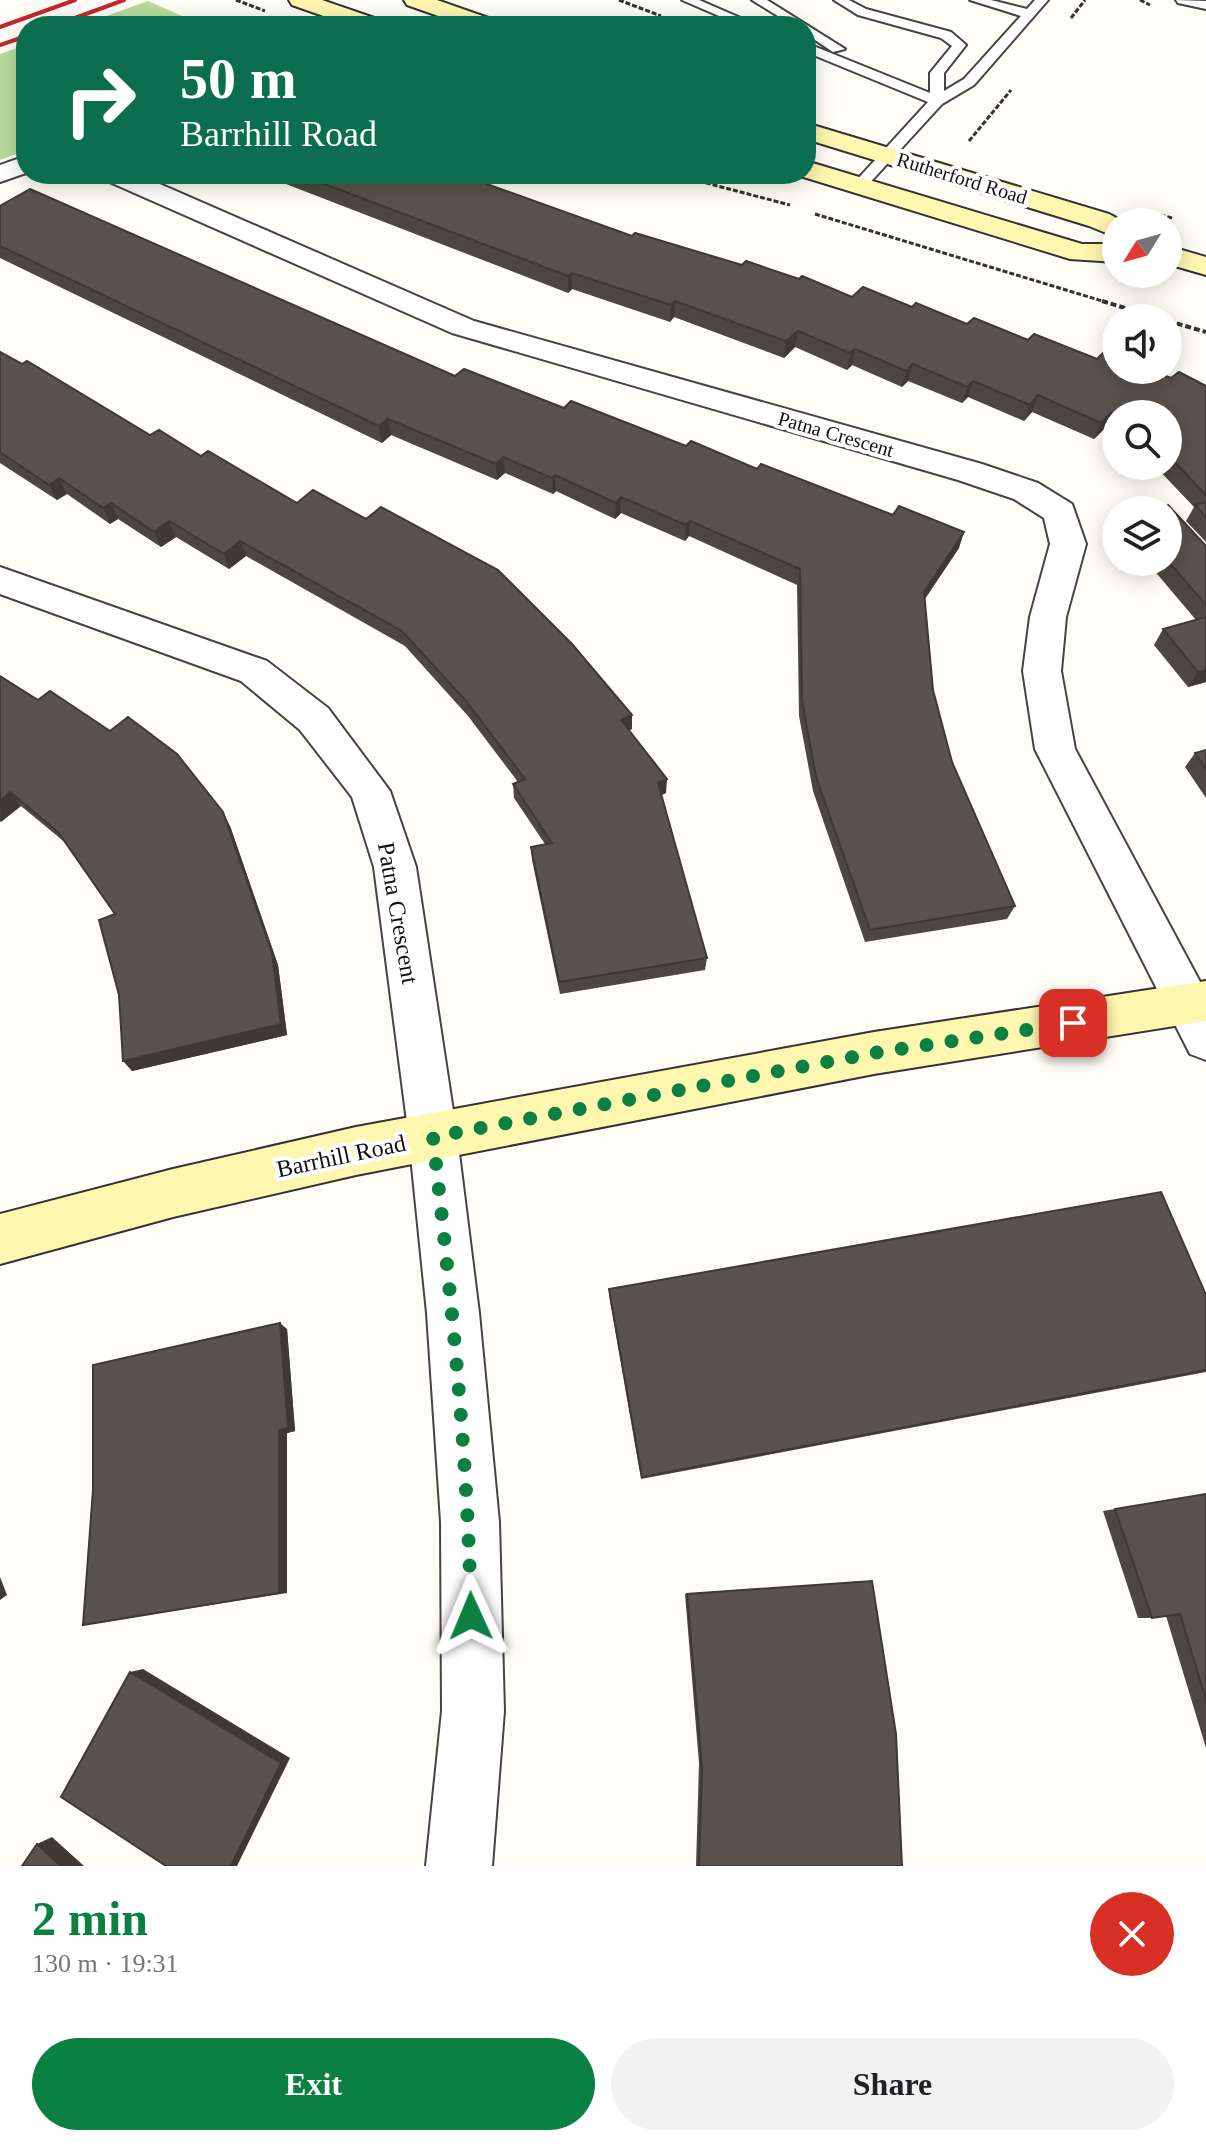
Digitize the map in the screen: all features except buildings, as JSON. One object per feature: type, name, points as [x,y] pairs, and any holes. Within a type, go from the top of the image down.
[{"type":"main road","points":[[300,0],[346,16]]},
{"type":"main road","points":[[415,0],[461,16]]},
{"type":"main road","name":"Rutherford Road","points":[[816,134],[1102,222]]},
{"type":"main road","name":"Rutherford Road","points":[[816,172],[1080,253],[1102,253]]},
{"type":"main road","points":[[1182,259],[1206,266]]},
{"type":"main road","name":"Barrhill Road","points":[[0,1239],[188,1189],[356,1151],[874,1053],[1200,1015]]},
{"type":"street","name":"Patna Crescent","points":[[137,184],[463,327],[970,472],[1026,491],[1060,512],[1068,544],[1048,617],[1042,671],[1055,749],[1200,1015]]},
{"type":"street","name":"Patna Crescent","points":[[0,580],[254,671],[314,719],[370,791],[395,867],[433,1137],[453,1313],[470,1522],[473,1711],[459,1866]]},
{"type":"lane","points":[[688,0],[728,16]]},
{"type":"lane","points":[[758,0],[785,16]]},
{"type":"lane","points":[[840,0],[862,12],[946,35],[959,45],[937,73],[937,101]]},
{"type":"lane","points":[[976,0],[1030,14]]},
{"type":"lane","points":[[860,185],[937,101],[969,82],[1042,0]]},
{"type":"lane","points":[[1182,0],[1206,5]]},
{"type":"lane","points":[[816,35],[891,83]]},
{"type":"lane","points":[[816,51],[937,101]]},
{"type":"path","points":[[619,0],[661,16]]},
{"type":"path","points":[[714,184],[800,208]]},
{"type":"path","points":[[815,213],[903,243],[1110,304]]},
{"type":"path","points":[[1182,325],[1206,332]]},
{"type":"green space","points":[[148,1],[182,16],[106,16]]},
{"type":"green space","points":[[16,48],[16,154],[0,160],[0,54]]},
{"type":"railway","points":[[31,16],[75,0]]},
{"type":"railway","points":[[80,16],[124,0]]},
{"type":"railway","points":[[0,27],[16,21]]},
{"type":"railway","points":[[0,45],[16,39]]},
{"type":"route","points":[[471,1616],[470,1522],[453,1313],[433,1137],[874,1053],[1073,1023]]}]
